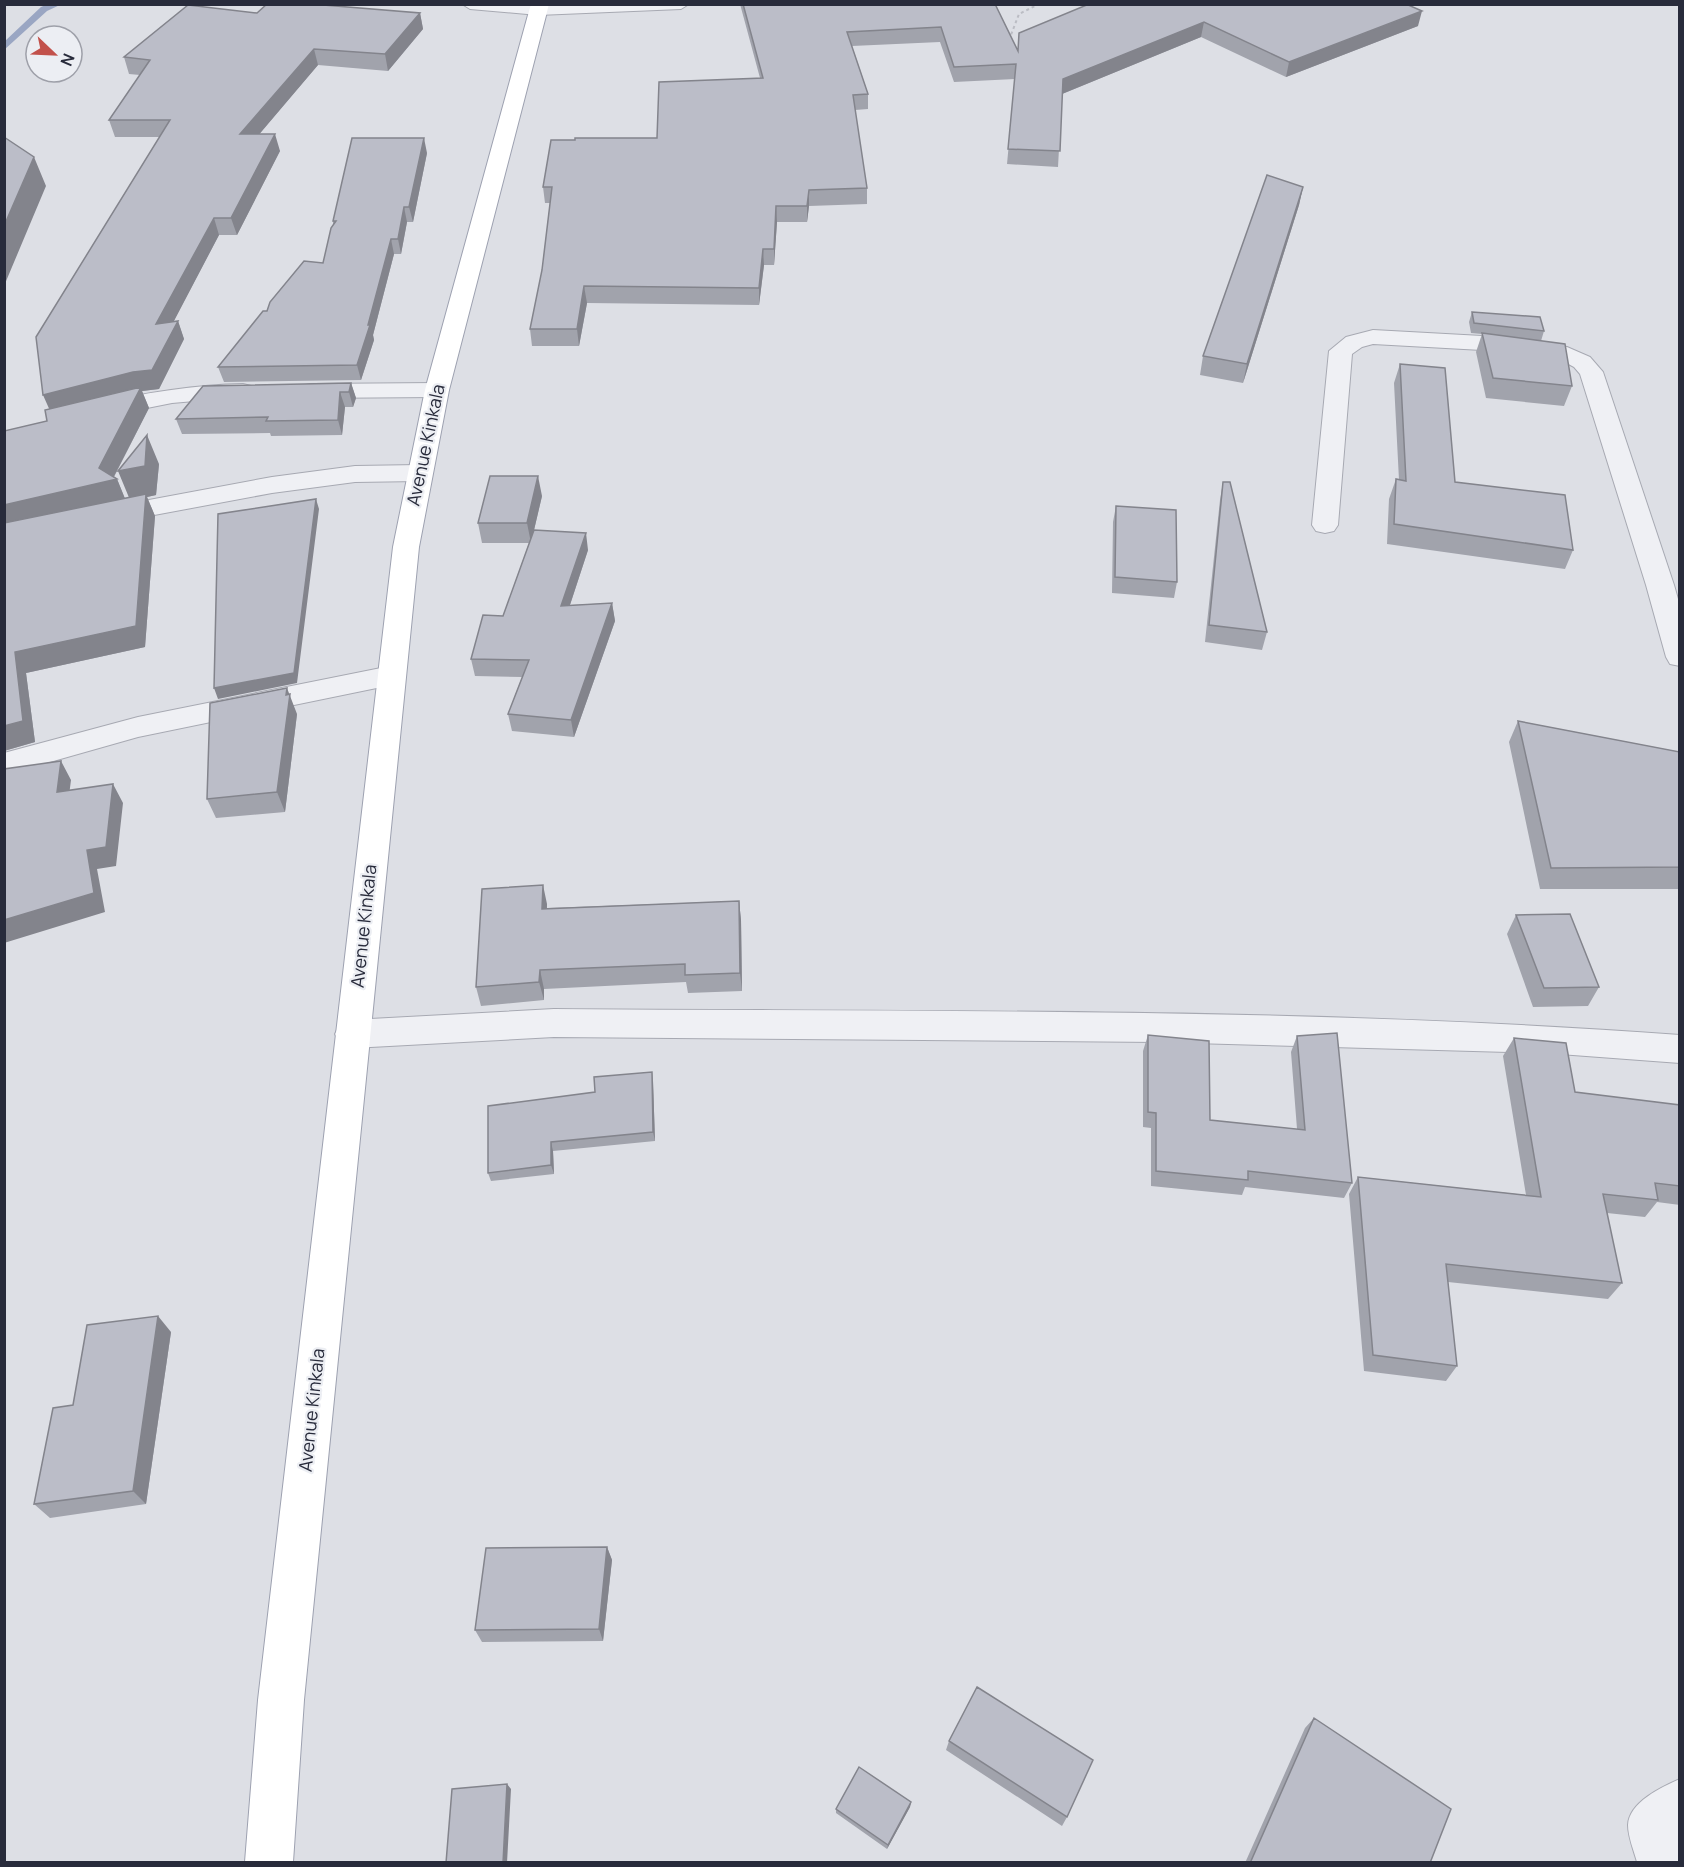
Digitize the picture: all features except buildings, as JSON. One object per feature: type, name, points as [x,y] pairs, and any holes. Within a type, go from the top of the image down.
[{"type":"main road","name":"Avenue Kinkala","points":[[269,1863],[281,1700],[406,547],[437,390],[539,7]]},
{"type":"street","points":[[470,4],[539,7],[681,4]]},
{"type":"street","points":[[1325,525],[1341,351],[1354,342],[1373,337],[1482,343],[1567,354],[1582,362],[1591,372],[1670,586],[1680,657]]},
{"type":"street","points":[[83,415],[139,400],[217,391],[437,390]]},
{"type":"street","points":[[83,520],[272,485],[354,474],[419,473]]},
{"type":"street","points":[[4,764],[138,728],[391,676]]},
{"type":"street","points":[[352,1034],[554,1023],[1158,1028],[1546,1039],[1680,1049]]},
{"type":"street","points":[[1661,1863],[1652,1824],[1680,1803]]},
{"type":"path","points":[[1009,49],[1009,38],[1019,14],[1040,4]]},
{"type":"waterway","points":[[4,47],[44,9],[58,4]]}]
